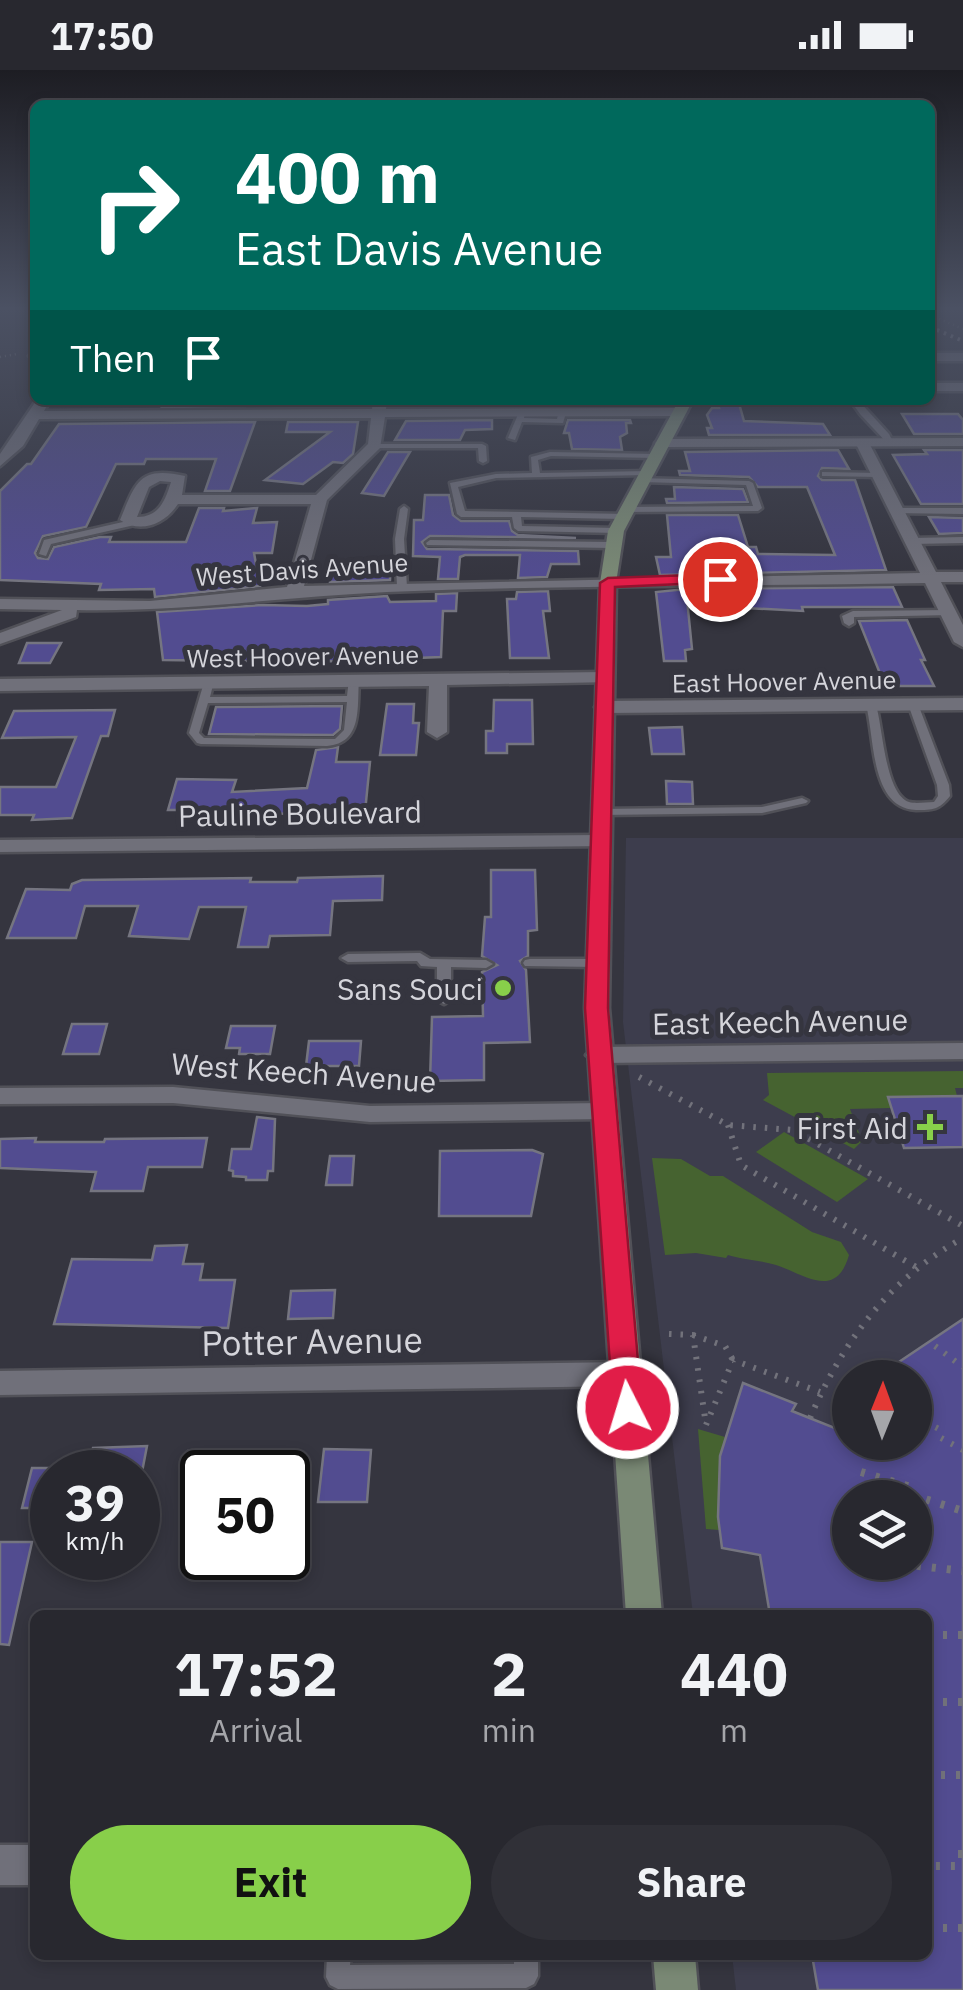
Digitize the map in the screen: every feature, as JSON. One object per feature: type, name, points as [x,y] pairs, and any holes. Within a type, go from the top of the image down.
[{"type":"main road","points":[[644,1610],[598,1055],[608,583],[619,526],[683,406]]},
{"type":"main road","points":[[674,1960],[677,1990]]},
{"type":"street","points":[[0,462],[18,443],[41,405]]},
{"type":"street","points":[[34,416],[379,407],[520,416],[683,406]]},
{"type":"street","points":[[294,591],[320,500],[374,446],[379,407]]},
{"type":"street","points":[[651,463],[862,442],[963,442]]},
{"type":"street","points":[[862,442],[963,642]]},
{"type":"street","points":[[147,478],[180,479],[174,500],[160,520],[136,522],[128,520],[129,514],[147,478]]},
{"type":"street","points":[[174,500],[320,500]]},
{"type":"street","name":"West Davis Avenue","points":[[0,604],[150,606],[294,591],[402,587],[963,576]]},
{"type":"street","points":[[0,639],[79,608]]},
{"type":"street","name":"West Hoover Avenue","points":[[0,686],[206,691],[353,689],[438,679],[606,678]]},
{"type":"street","points":[[437,732],[438,679]]},
{"type":"street","name":"East Hoover Avenue","points":[[605,707],[963,704]]},
{"type":"street","name":"Pauline Boulevard","points":[[0,846],[600,841]]},
{"type":"street","name":"East Keech Avenue","points":[[598,1055],[963,1052]]},
{"type":"street","name":"West Keech Avenue","points":[[0,1096],[173,1095],[370,1114],[603,1112]]},
{"type":"street","name":"Potter Avenue","points":[[0,1382],[624,1374]]},
{"type":"street","points":[[0,1866],[30,1865]]},
{"type":"lane","points":[[856,405],[862,416],[880,426],[891,442]]},
{"type":"lane","points":[[512,438],[520,416]]},
{"type":"lane","points":[[374,446],[482,446],[483,462]]},
{"type":"lane","points":[[430,543],[619,526],[758,508],[749,483],[651,463],[550,454],[534,459],[536,474]]},
{"type":"lane","points":[[619,526],[516,514],[461,514],[453,485],[459,481],[651,463]]},
{"type":"lane","points":[[825,474],[878,475]]},
{"type":"lane","points":[[402,587],[402,556],[396,538],[404,509]]},
{"type":"lane","points":[[896,510],[963,511]]},
{"type":"lane","points":[[516,514],[518,528],[619,526]]},
{"type":"lane","points":[[43,554],[47,542],[136,522]]},
{"type":"lane","points":[[912,541],[963,540]]},
{"type":"lane","points":[[849,623],[847,616],[853,614],[948,614]]},
{"type":"lane","points":[[206,691],[194,733],[201,741],[327,742],[346,737],[353,689]]},
{"type":"lane","points":[[870,705],[887,785],[894,798],[904,804],[937,805],[944,796],[943,785],[913,704]]},
{"type":"lane","points":[[601,812],[762,810],[802,801]]},
{"type":"lane","points":[[348,958],[420,958],[444,964],[486,964]]},
{"type":"lane","points":[[530,963],[597,962]]},
{"type":"lane","points":[[444,964],[444,1000]]},
{"type":"lane","points":[[339,1960],[338,1978],[526,1976],[526,1960]]},
{"type":"path","points":[[637,1076],[728,1125],[793,1130],[963,1226]]},
{"type":"path","points":[[728,1125],[732,1152],[741,1165],[916,1267]]},
{"type":"path","points":[[810,1418],[820,1392],[858,1329],[916,1267],[963,1238]]},
{"type":"path","points":[[669,1334],[693,1335],[725,1346],[732,1360],[820,1392]]},
{"type":"path","points":[[693,1335],[706,1424],[732,1360]]},
{"type":"path","points":[[936,1346],[963,1367]]},
{"type":"path","points":[[932,1428],[963,1450]]},
{"type":"path","points":[[861,1472],[882,1480]]},
{"type":"path","points":[[932,1499],[963,1511]]},
{"type":"path","points":[[932,1567],[963,1571]]},
{"type":"path","points":[[932,1635],[963,1635]]},
{"type":"path","points":[[932,1702],[963,1702]]},
{"type":"path","points":[[940,1775],[963,1775]]},
{"type":"path","points":[[932,1786],[944,1786]]},
{"type":"path","points":[[932,1860],[933,1866],[962,1866]]},
{"type":"path","points":[[932,1928],[963,1928]]},
{"type":"shaded area","points":[[626,838],[963,838],[963,1990],[736,1990],[733,1960],[932,1960],[932,1610],[692,1610],[623,1022]]},
{"type":"green space","points":[[963,1071],[963,1088],[955,1088],[957,1096],[888,1097],[891,1108],[850,1109],[862,1141],[854,1149],[763,1100],[769,1095],[767,1073]]},
{"type":"green space","points":[[784,1132],[868,1179],[837,1202],[756,1152]]},
{"type":"green space","points":[[652,1158],[681,1159],[710,1176],[723,1176],[812,1232],[841,1242],[849,1255],[843,1269],[828,1281],[818,1281],[776,1265],[728,1255],[665,1255]]},
{"type":"green space","points":[[698,1429],[725,1437],[718,1487],[719,1530],[706,1529]]},
{"type":"building","points":[[163,405],[245,405],[245,406]]},
{"type":"building","points":[[718,405],[739,405],[744,421],[823,424],[830,435],[709,435],[707,428],[712,428],[707,415],[712,408],[719,408]]},
{"type":"building","points":[[902,414],[958,414],[963,420],[963,434],[914,434]]},
{"type":"building","points":[[492,420],[492,429],[465,430],[460,440],[395,440],[406,421]]},
{"type":"building","points":[[568,420],[631,423],[626,423],[627,433],[620,437],[622,450],[572,449],[569,433],[564,433]]},
{"type":"building","points":[[255,422],[230,491],[205,491],[216,459],[146,459],[144,464],[116,464],[86,527],[43,536],[35,553],[38,558],[48,559],[54,547],[100,537],[111,537],[109,542],[186,542],[199,508],[257,508],[253,523],[277,522],[272,553],[254,553],[260,586],[155,597],[154,589],[99,590],[101,584],[0,580],[0,491],[31,464],[59,424]]},
{"type":"building","points":[[288,422],[358,422],[353,454],[343,463],[333,462],[303,484],[265,480],[330,432],[286,432]]},
{"type":"building","points":[[838,450],[849,469],[822,468],[818,476],[822,480],[855,480],[886,570],[660,575],[656,557],[671,557],[667,515],[738,515],[748,547],[756,547],[758,554],[835,555],[807,487],[758,487],[749,477],[680,475],[679,471],[690,471],[685,452]]},
{"type":"building","points":[[924,450],[963,450],[963,504],[921,504],[893,455],[927,454]]},
{"type":"building","points":[[388,452],[410,452],[384,496],[362,493]]},
{"type":"building","points":[[674,487],[743,489],[748,502],[667,503],[666,499],[675,499]]},
{"type":"building","points":[[425,495],[449,495],[453,515],[461,521],[509,521],[518,535],[576,538],[430,536],[422,542],[427,549],[578,551],[579,564],[551,564],[547,577],[518,578],[520,555],[465,555],[460,557],[458,579],[438,579],[440,557],[413,556],[414,520],[423,520]]},
{"type":"building","points":[[929,517],[963,518],[963,533],[939,534]]},
{"type":"building","points":[[391,561],[390,580],[330,582],[332,562]]},
{"type":"building","points":[[893,587],[902,607],[802,607],[803,611],[707,606],[702,589]]},
{"type":"building","points":[[686,589],[692,649],[685,650],[686,661],[664,661],[656,592]]},
{"type":"building","points":[[548,591],[550,611],[543,611],[549,658],[510,658],[507,599],[516,599],[517,592]]},
{"type":"building","points":[[457,593],[456,611],[443,611],[441,657],[311,662],[163,660],[157,612],[307,606],[328,604],[328,600],[387,596],[390,602],[436,601],[436,594]]},
{"type":"building","points":[[907,620],[934,686],[885,686],[859,621]]},
{"type":"building","points":[[27,643],[61,643],[50,663],[19,663]]},
{"type":"building","points":[[494,700],[532,700],[533,744],[507,744],[507,753],[486,753],[486,731],[493,731]]},
{"type":"building","points":[[387,704],[414,704],[413,723],[419,723],[416,755],[380,755]]},
{"type":"building","points":[[342,706],[340,729],[333,735],[209,734],[216,707]]},
{"type":"building","points":[[115,710],[108,736],[101,736],[72,818],[32,820],[34,815],[0,815],[0,787],[56,787],[76,737],[2,738],[14,711]]},
{"type":"building","points":[[682,727],[684,754],[652,754],[649,728]]},
{"type":"building","points":[[338,747],[336,762],[370,762],[365,812],[178,816],[179,810],[168,810],[177,779],[236,780],[232,792],[307,788],[316,750]]},
{"type":"building","points":[[666,781],[692,782],[693,804],[667,804]]},
{"type":"building","points":[[491,870],[535,870],[537,930],[528,931],[528,956],[520,961],[526,970],[530,1042],[484,1043],[484,1080],[430,1081],[432,1017],[483,1016],[482,972],[497,965],[482,956],[485,917],[491,917]]},
{"type":"building","points":[[383,876],[382,900],[333,901],[330,935],[270,936],[268,947],[238,947],[246,907],[199,907],[189,939],[129,936],[138,906],[85,906],[76,938],[7,938],[26,889],[70,890],[72,884],[82,880],[251,878],[250,882],[297,882],[298,878]]},
{"type":"building","points":[[72,1024],[107,1024],[99,1054],[63,1054]]},
{"type":"building","points":[[231,1026],[275,1026],[270,1054],[239,1054],[240,1048],[226,1048]]},
{"type":"building","points":[[309,1041],[361,1041],[359,1066],[306,1066]]},
{"type":"building","name":"First Aid","points":[[963,1096],[963,1147],[904,1148],[888,1097]]},
{"type":"building","points":[[257,1117],[275,1119],[273,1171],[268,1171],[267,1180],[246,1180],[233,1176],[229,1170],[232,1149],[251,1149]]},
{"type":"building","points":[[36,1138],[35,1142],[207,1138],[202,1167],[148,1167],[143,1191],[91,1191],[96,1172],[0,1168],[0,1139]]},
{"type":"building","points":[[532,1150],[543,1154],[531,1216],[439,1216],[440,1151]]},
{"type":"building","points":[[330,1156],[354,1156],[352,1185],[326,1185]]},
{"type":"building","points":[[187,1245],[183,1264],[203,1264],[200,1280],[235,1280],[228,1328],[54,1324],[72,1259],[152,1260],[155,1246]]},
{"type":"building","points":[[335,1290],[333,1318],[288,1319],[291,1291]]},
{"type":"building","points":[[963,1319],[963,1990],[818,1990],[813,1960],[932,1960],[932,1610],[769,1610],[760,1555],[722,1548],[718,1517],[720,1456],[743,1383],[796,1404],[792,1411],[832,1427],[832,1460],[932,1460],[932,1360],[902,1360]]},
{"type":"building","points":[[147,1446],[146,1450],[93,1448]]},
{"type":"building","points":[[324,1449],[371,1450],[367,1502],[318,1502]]},
{"type":"building","points":[[30,1476],[30,1508],[22,1508]]},
{"type":"building","points":[[0,1542],[30,1542],[9,1645],[0,1644]]},
{"type":"place","name":"Sans Souci","points":[[503,988]]},
{"type":"place","name":"First Aid","points":[[930,1127]]},
{"type":"route","points":[[628,1408],[596,1008],[608,583],[720,579]]}]
